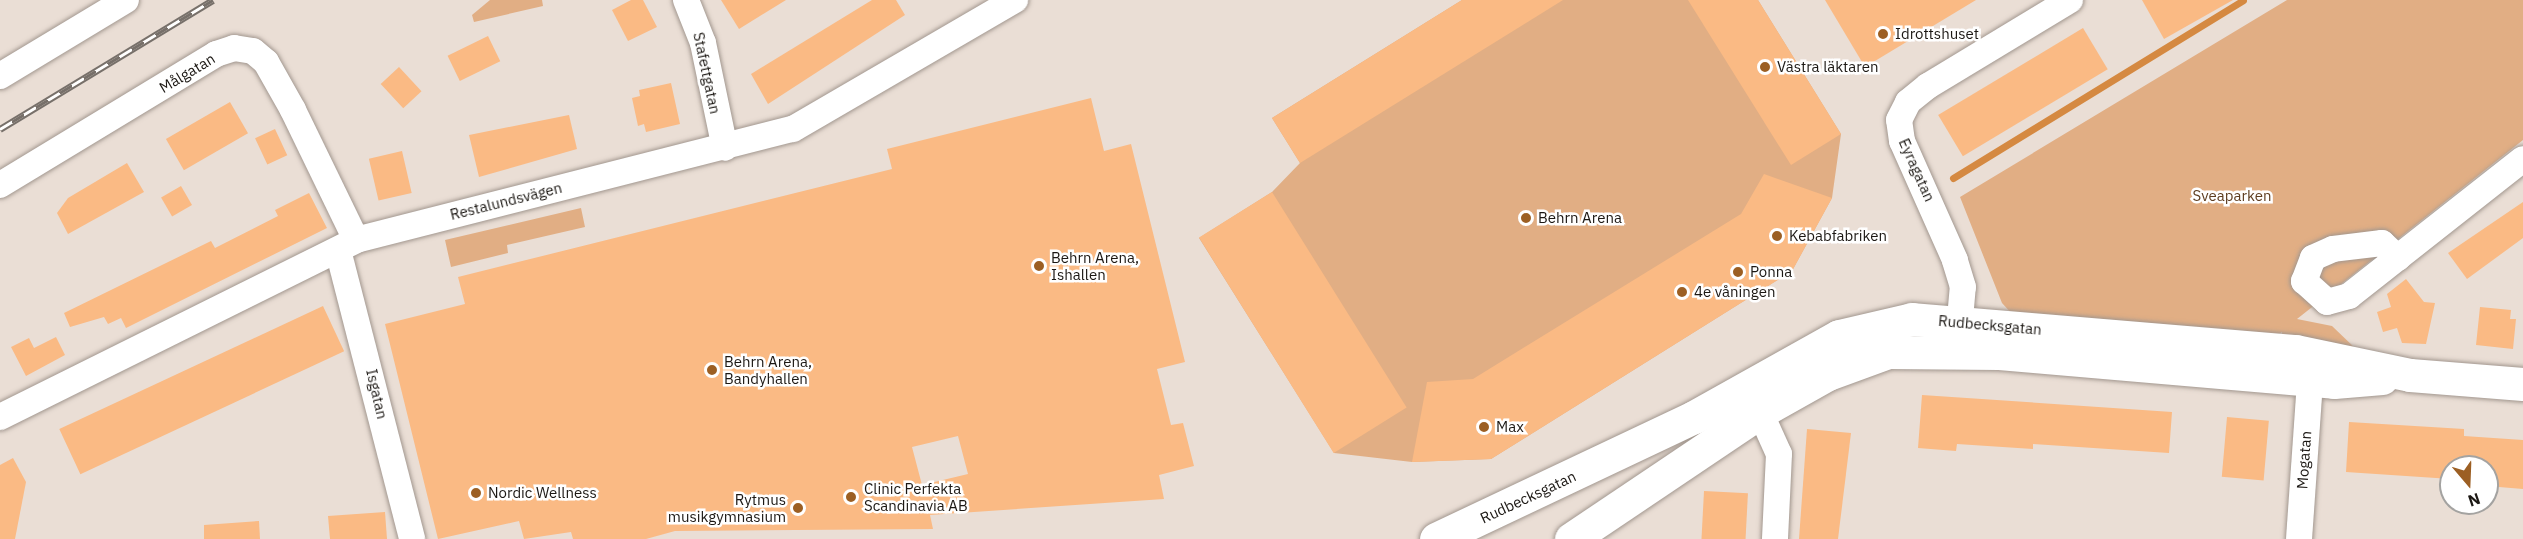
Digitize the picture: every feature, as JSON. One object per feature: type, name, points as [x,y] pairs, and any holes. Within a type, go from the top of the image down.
[{"type":"main road","name":"Rudbecksgatan","points":[[1436,539],[1694,417],[1839,336],[1912,319],[1960,319],[2295,351],[2410,375],[2523,384]]},
{"type":"main road","name":"Rudbecksgatan","points":[[1571,539],[1760,412],[1859,360],[1914,350],[2310,380],[2410,375]]},
{"type":"street","points":[[0,76],[126,0]]},
{"type":"street","name":"Stafettgatan","points":[[686,0],[703,43],[725,148]]},
{"type":"street","name":"Restalundsvägen","points":[[0,417],[347,245],[793,129],[1016,0]]},
{"type":"street","name":"Eyragatan","points":[[1960,319],[1963,287],[1955,260],[1902,141],[1899,120],[1908,102],[1928,86],[2070,0]]},
{"type":"street","name":"Målgatan","points":[[0,185],[216,54],[234,48],[253,51],[266,62],[293,110],[347,245]]},
{"type":"street","points":[[2398,258],[2523,159]]},
{"type":"street","name":"Isgatan","points":[[347,245],[412,539]]},
{"type":"street","name":"Mogatan","points":[[2299,539],[2310,380]]},
{"type":"street","points":[[1760,412],[1779,454],[1775,539]]},
{"type":"green space","points":[[490,0],[542,0],[543,6],[474,22],[472,15]]},
{"type":"green space","name":"Behrn Arena","points":[[1462,0],[1758,0],[1841,134],[1832,198],[1792,271],[1491,459],[1412,462],[1334,453],[1199,238],[1272,192],[1300,163],[1272,118]]},
{"type":"green space","name":"Sveaparken","points":[[2287,0],[2523,0],[2523,140],[2297,319],[2332,326],[2356,349],[2282,337],[2282,332],[2269,341],[2013,315],[2002,303],[1960,197]]},
{"type":"green space","points":[[581,208],[585,227],[507,245],[508,253],[451,267],[445,240]]},
{"type":"building","points":[[631,0],[643,0],[657,27],[628,41],[612,10]]},
{"type":"building","points":[[721,0],[786,0],[739,29]]},
{"type":"building","points":[[872,0],[896,0],[905,15],[768,104],[751,74]]},
{"type":"building","points":[[1462,0],[1563,0],[1300,163],[1272,118]]},
{"type":"building","name":"Västra läktaren","points":[[1688,0],[1758,0],[1841,134],[1791,165]]},
{"type":"building","name":"Idrottshuset","points":[[1825,0],[1976,0],[1865,67]]},
{"type":"building","points":[[2142,0],[2233,0],[2164,39]]},
{"type":"building","points":[[2083,28],[2108,69],[1963,156],[1938,115]]},
{"type":"building","points":[[488,36],[500,61],[460,81],[448,56]]},
{"type":"building","points":[[399,67],[422,91],[403,108],[381,84]]},
{"type":"building","points":[[671,83],[680,124],[646,132],[644,124],[638,126],[632,98],[640,96],[639,90]]},
{"type":"building","points":[[1091,98],[1104,151],[1131,144],[1185,362],[1157,369],[1171,425],[1183,423],[1194,466],[1159,475],[1164,499],[930,515],[933,529],[675,531],[646,539],[573,539],[571,532],[524,539],[519,521],[438,539],[385,324],[465,304],[458,277],[892,169],[887,149]],"holes":[[[958,436],[968,474],[922,485],[912,447]]]},
{"type":"building","points":[[230,102],[248,133],[184,170],[166,139]]},
{"type":"building","points":[[569,115],[577,149],[479,177],[469,135]]},
{"type":"building","points":[[275,129],[287,155],[267,165],[255,138]]},
{"type":"building","points":[[402,151],[412,193],[379,201],[369,159]]},
{"type":"building","points":[[127,163],[144,192],[68,234],[57,213],[68,198]]},
{"type":"building","points":[[1764,174],[1832,198],[1792,271],[1491,459],[1412,462],[1427,382],[1473,379],[1741,214]]},
{"type":"building","points":[[181,186],[192,205],[172,217],[161,198]]},
{"type":"building","points":[[1272,192],[1407,407],[1334,453],[1199,238]]},
{"type":"building","points":[[309,193],[327,228],[126,328],[121,318],[108,324],[104,317],[70,327],[64,313],[211,241],[215,248],[278,216],[275,210]]},
{"type":"building","points":[[2523,202],[2523,238],[2467,279],[2448,253]]},
{"type":"building","points":[[2406,279],[2424,302],[2435,303],[2426,344],[2402,343],[2397,328],[2383,332],[2377,312],[2391,307],[2387,294]]},
{"type":"building","points":[[323,306],[344,351],[80,474],[59,429]]},
{"type":"building","points":[[2480,307],[2511,310],[2510,319],[2516,319],[2513,349],[2476,345]]},
{"type":"building","points":[[56,337],[65,355],[26,376],[11,347],[29,338],[34,348]]},
{"type":"building","points":[[1922,395],[2172,412],[2169,453],[2033,444],[2033,449],[1957,444],[1956,451],[1918,448]]},
{"type":"building","points":[[2227,417],[2269,421],[2264,480],[2222,477]]},
{"type":"building","points":[[2349,422],[2464,429],[2464,436],[2523,440],[2523,489],[2499,487],[2499,455],[2439,455],[2439,478],[2346,472]]},
{"type":"building","points":[[1807,429],[1851,433],[1838,539],[1799,539]]},
{"type":"building","points":[[13,458],[26,482],[15,539],[0,539],[0,465]]},
{"type":"building","points":[[1704,491],[1748,493],[1746,539],[1701,539]]},
{"type":"building","points":[[385,512],[387,539],[330,539],[328,516]]},
{"type":"building","points":[[259,521],[260,539],[204,539],[204,525]]},
{"type":"waterway","points":[[1953,178],[2243,0]]},
{"type":"railway","points":[[0,129],[213,0]]},
{"type":"place","name":"Idrottshuset","points":[[1883,34]]},
{"type":"place","name":"Västra läktaren","points":[[1765,67]]},
{"type":"place","name":"Behrn Arena","points":[[1526,218]]},
{"type":"place","name":"Kebabfabriken","points":[[1777,236]]},
{"type":"place","name":"Behrn Arena, Ishallen","points":[[1039,266]]},
{"type":"place","name":"Ponna","points":[[1738,272]]},
{"type":"place","name":"4e våningen","points":[[1682,292]]},
{"type":"place","name":"Behrn Arena, Bandyhallen","points":[[712,370]]},
{"type":"place","name":"Max","points":[[1484,427]]},
{"type":"place","name":"Nordic Wellness","points":[[476,493]]},
{"type":"place","name":"Clinic Perfekta Scandinavia AB","points":[[851,497]]},
{"type":"place","name":"Rytmus musikgymnasium","points":[[798,508]]}]
